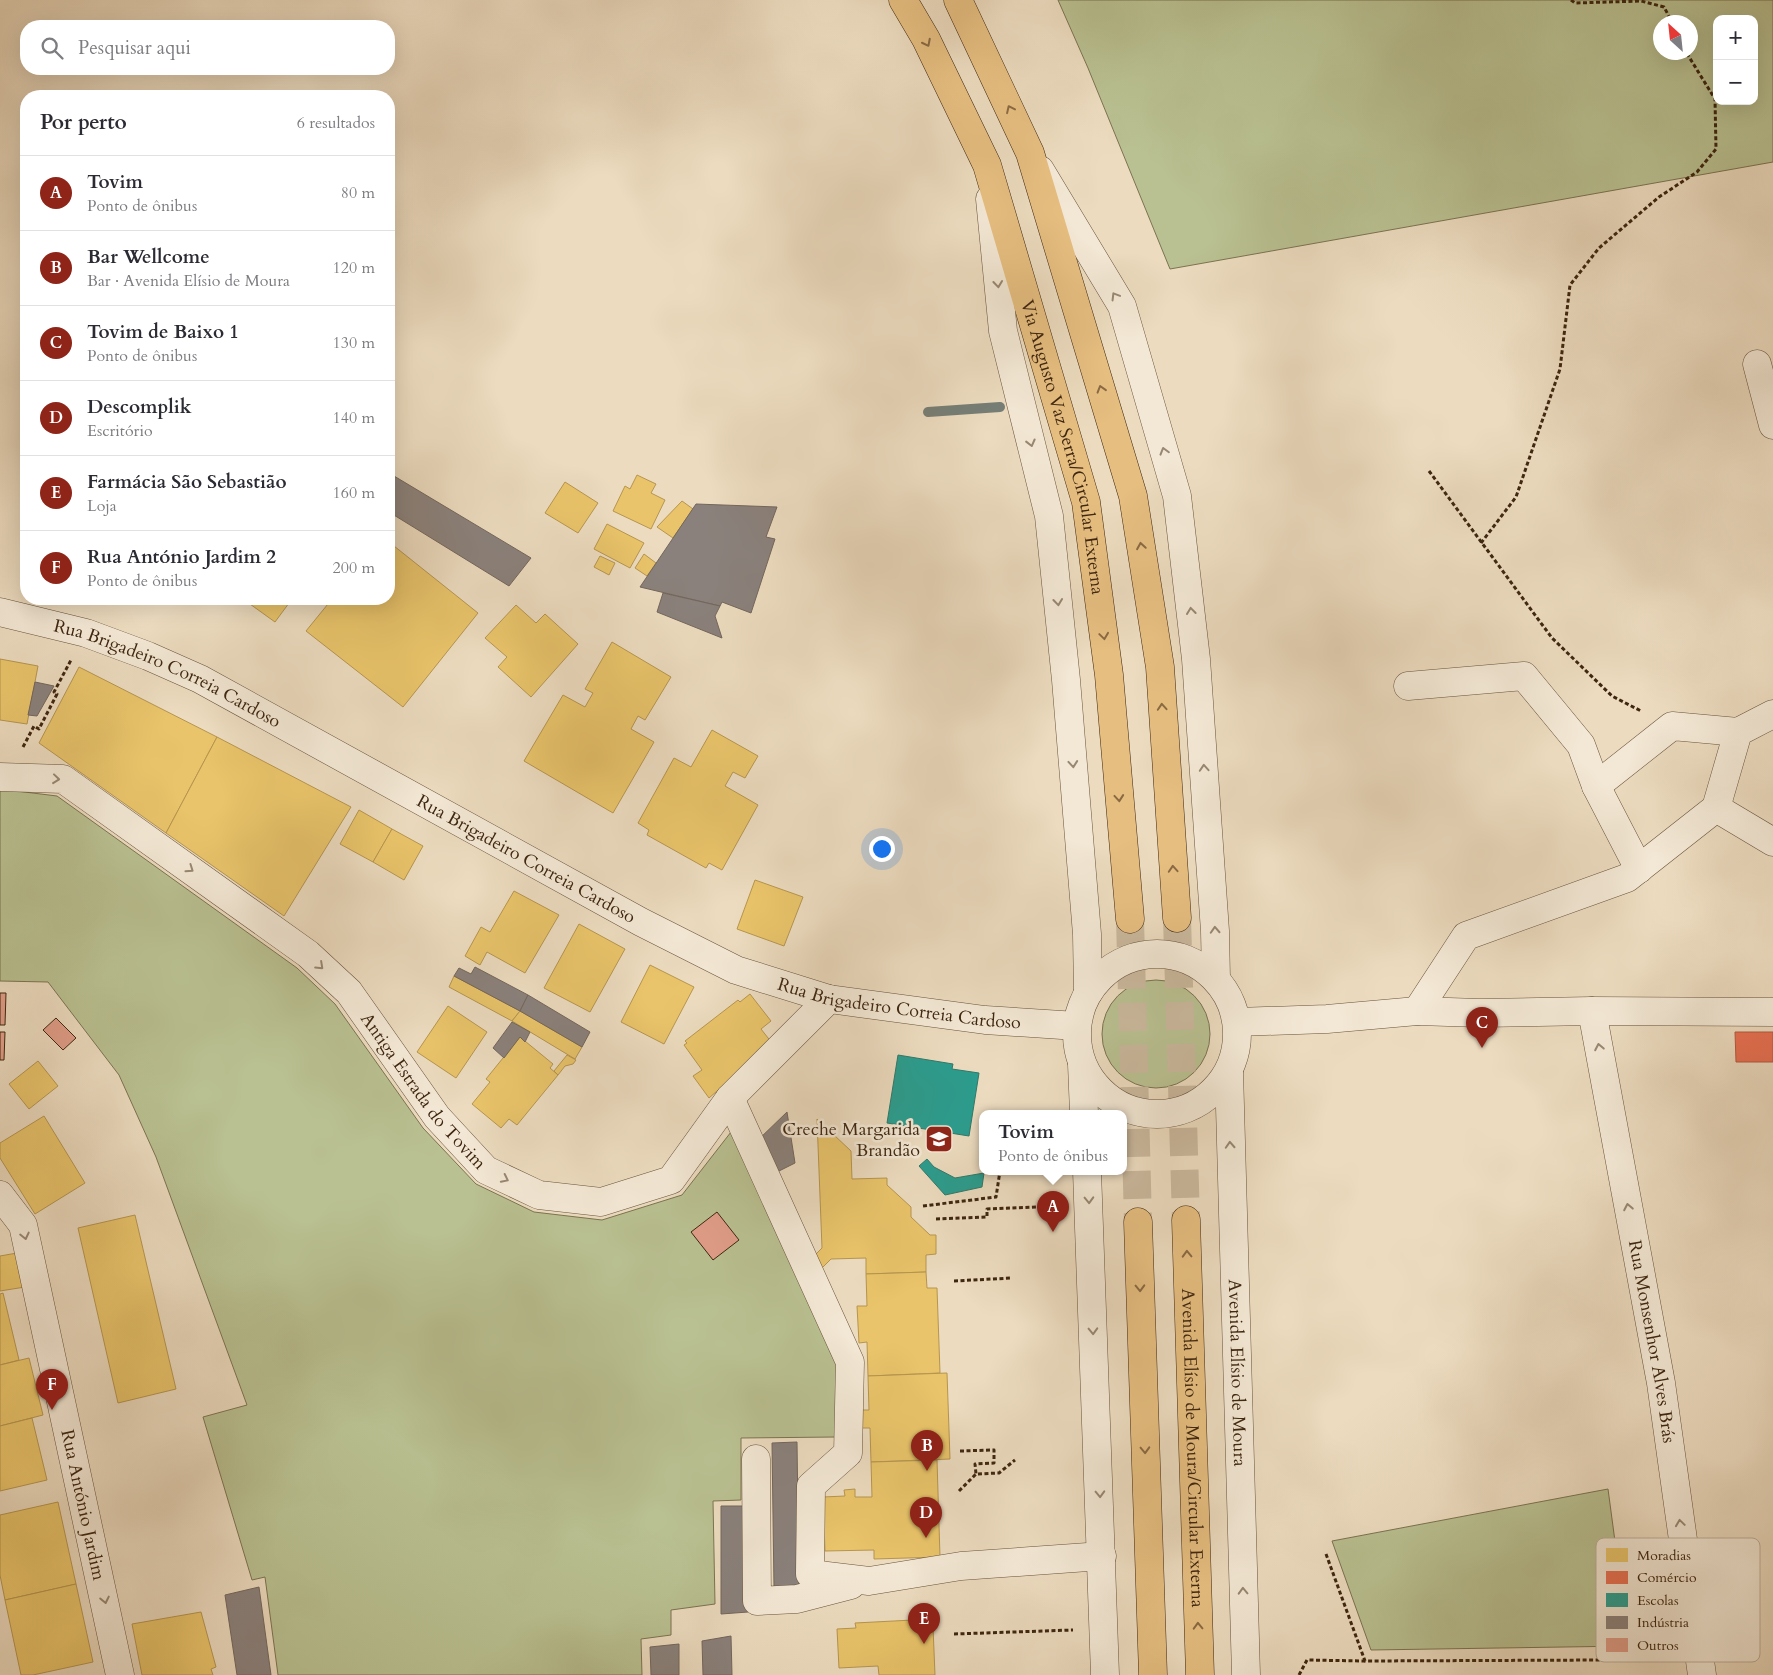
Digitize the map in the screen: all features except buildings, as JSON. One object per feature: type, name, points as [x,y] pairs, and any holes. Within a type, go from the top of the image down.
[{"type":"highway","name":"Via Augusto Vaz Serra/Circular Externa","points":[[904,0],[926,39],[987,166],[1086,502],[1109,675],[1130,919]]},
{"type":"highway","points":[[958,0],[1030,153],[1133,496],[1160,666],[1176,918]]},
{"type":"highway","name":"Avenida Elísio de Moura/Circular Externa","points":[[1186,1220],[1200,1675]]},
{"type":"highway","points":[[1138,1222],[1152,1675]]},
{"type":"street","points":[[1030,153],[1122,306],[1177,496],[1196,659],[1215,931],[1216,979]]},
{"type":"street","points":[[987,166],[1003,331],[1049,516],[1066,680],[1086,924],[1088,993],[1077,1026],[1082,1063],[1084,1110]]},
{"type":"street","points":[[1756,364],[1773,424]]},
{"type":"street","name":"Rua Brigadeiro Correia Cardoso","points":[[0,612],[86,633],[148,656],[200,679],[641,922],[736,970],[829,999],[985,1020],[1077,1026]]},
{"type":"street","points":[[1408,686],[1524,676],[1581,745],[1596,786],[1639,869]]},
{"type":"street","points":[[1596,786],[1672,726],[1738,732],[1773,714]]},
{"type":"street","points":[[1417,1010],[1466,936],[1627,878],[1716,808],[1738,732]]},
{"type":"street","name":"Antiga Estrada do Tovim","points":[[4,777],[63,779],[308,954],[348,992],[437,1117],[486,1170],[539,1195],[600,1202],[671,1180],[730,1098],[829,999]]},
{"type":"street","points":[[1716,808],[1773,842]]},
{"type":"street","points":[[1082,1063],[1095,1086],[1115,1103],[1139,1113],[1165,1114],[1191,1108],[1213,1092],[1229,1071],[1237,1047],[1237,1022],[1230,999],[1216,979],[1196,964],[1173,955],[1148,954],[1124,960],[1104,974],[1088,993]]},
{"type":"street","points":[[1237,1022],[1327,1019],[1417,1010],[1480,1013],[1592,1010],[1773,1012]]},
{"type":"street","name":"Rua Monsenhor Alves Brás","points":[[1592,1010],[1661,1383],[1682,1538]]},
{"type":"street","name":"Avenida Elísio de Moura","points":[[1229,1071],[1246,1675]]},
{"type":"street","points":[[730,1098],[850,1362],[848,1453],[811,1486],[810,1574],[869,1581]]},
{"type":"street","points":[[1087,1175],[1105,1675]]},
{"type":"street","name":"Rua António Jardim","points":[[0,1195],[23,1225],[120,1675]]},
{"type":"street","points":[[756,1459],[757,1601],[797,1599],[869,1581],[961,1566],[1102,1556]]},
{"type":"street","name":"Rua Monsenhor Alves Brás","points":[[1700,1662],[1702,1675]]},
{"type":"path","points":[[1571,0],[1575,3],[1641,1],[1664,7],[1668,15]]},
{"type":"path","points":[[1482,543],[1516,497],[1560,369],[1570,285],[1599,248],[1659,197],[1697,172],[1716,149],[1715,99],[1691,60]]},
{"type":"path","points":[[1429,471],[1552,638],[1612,696],[1672,726]]},
{"type":"path","points":[[4,777],[34,726],[39,729],[58,694],[54,692],[86,633]]},
{"type":"path","points":[[923,1206],[996,1197],[999,1175]]},
{"type":"path","points":[[936,1219],[987,1216],[987,1209],[1089,1204]]},
{"type":"path","points":[[954,1280],[1012,1278]]},
{"type":"path","points":[[960,1451],[994,1450],[994,1463],[975,1464],[976,1474]]},
{"type":"path","points":[[959,1491],[976,1474],[998,1473],[1015,1460]]},
{"type":"path","points":[[1326,1554],[1364,1661]]},
{"type":"path","points":[[954,1634],[1104,1629]]},
{"type":"path","points":[[1299,1675],[1307,1660],[1596,1660]]},
{"type":"green space","points":[[1058,0],[1773,0],[1773,162],[1170,269],[1088,68]]},
{"type":"green space","points":[[0,789],[57,796],[297,968],[335,1004],[423,1128],[476,1184],[534,1212],[602,1220],[682,1195],[731,1132],[839,1367],[836,1437],[741,1438],[741,1500],[713,1501],[715,1604],[671,1610],[671,1635],[641,1639],[642,1675],[278,1675],[265,1577],[252,1580],[203,1417],[247,1405],[156,1157],[119,1075],[48,982],[0,981]]},
{"type":"green space","points":[[1156,980],[1177,984],[1195,995],[1206,1013],[1210,1034],[1206,1055],[1195,1073],[1177,1084],[1156,1088],[1135,1084],[1117,1073],[1106,1055],[1102,1034],[1106,1013],[1117,995],[1135,984]]},
{"type":"green space","points":[[1608,1489],[1615,1538],[1596,1538],[1596,1647],[1371,1650],[1332,1541]]},
{"type":"waterway","points":[[928,412],[1000,407]]},
{"type":"tunnel","points":[[1177,918],[1186,1220]]},
{"type":"tunnel","points":[[1130,919],[1138,1222]]},
{"type":"place","name":"Tovim de Baixo 1","points":[[1482,1048]]},
{"type":"place","name":"Creche Margarida Brandão","points":[[939,1139]]},
{"type":"place","name":"Tovim","points":[[1053,1232]]},
{"type":"place","name":"Rua António Jardim 2","points":[[52,1410]]},
{"type":"place","name":"Bar Wellcome","points":[[927,1471]]},
{"type":"place","name":"Descomplik","points":[[926,1538]]},
{"type":"place","name":"Farmácia São Sebastião","points":[[924,1644]]}]
